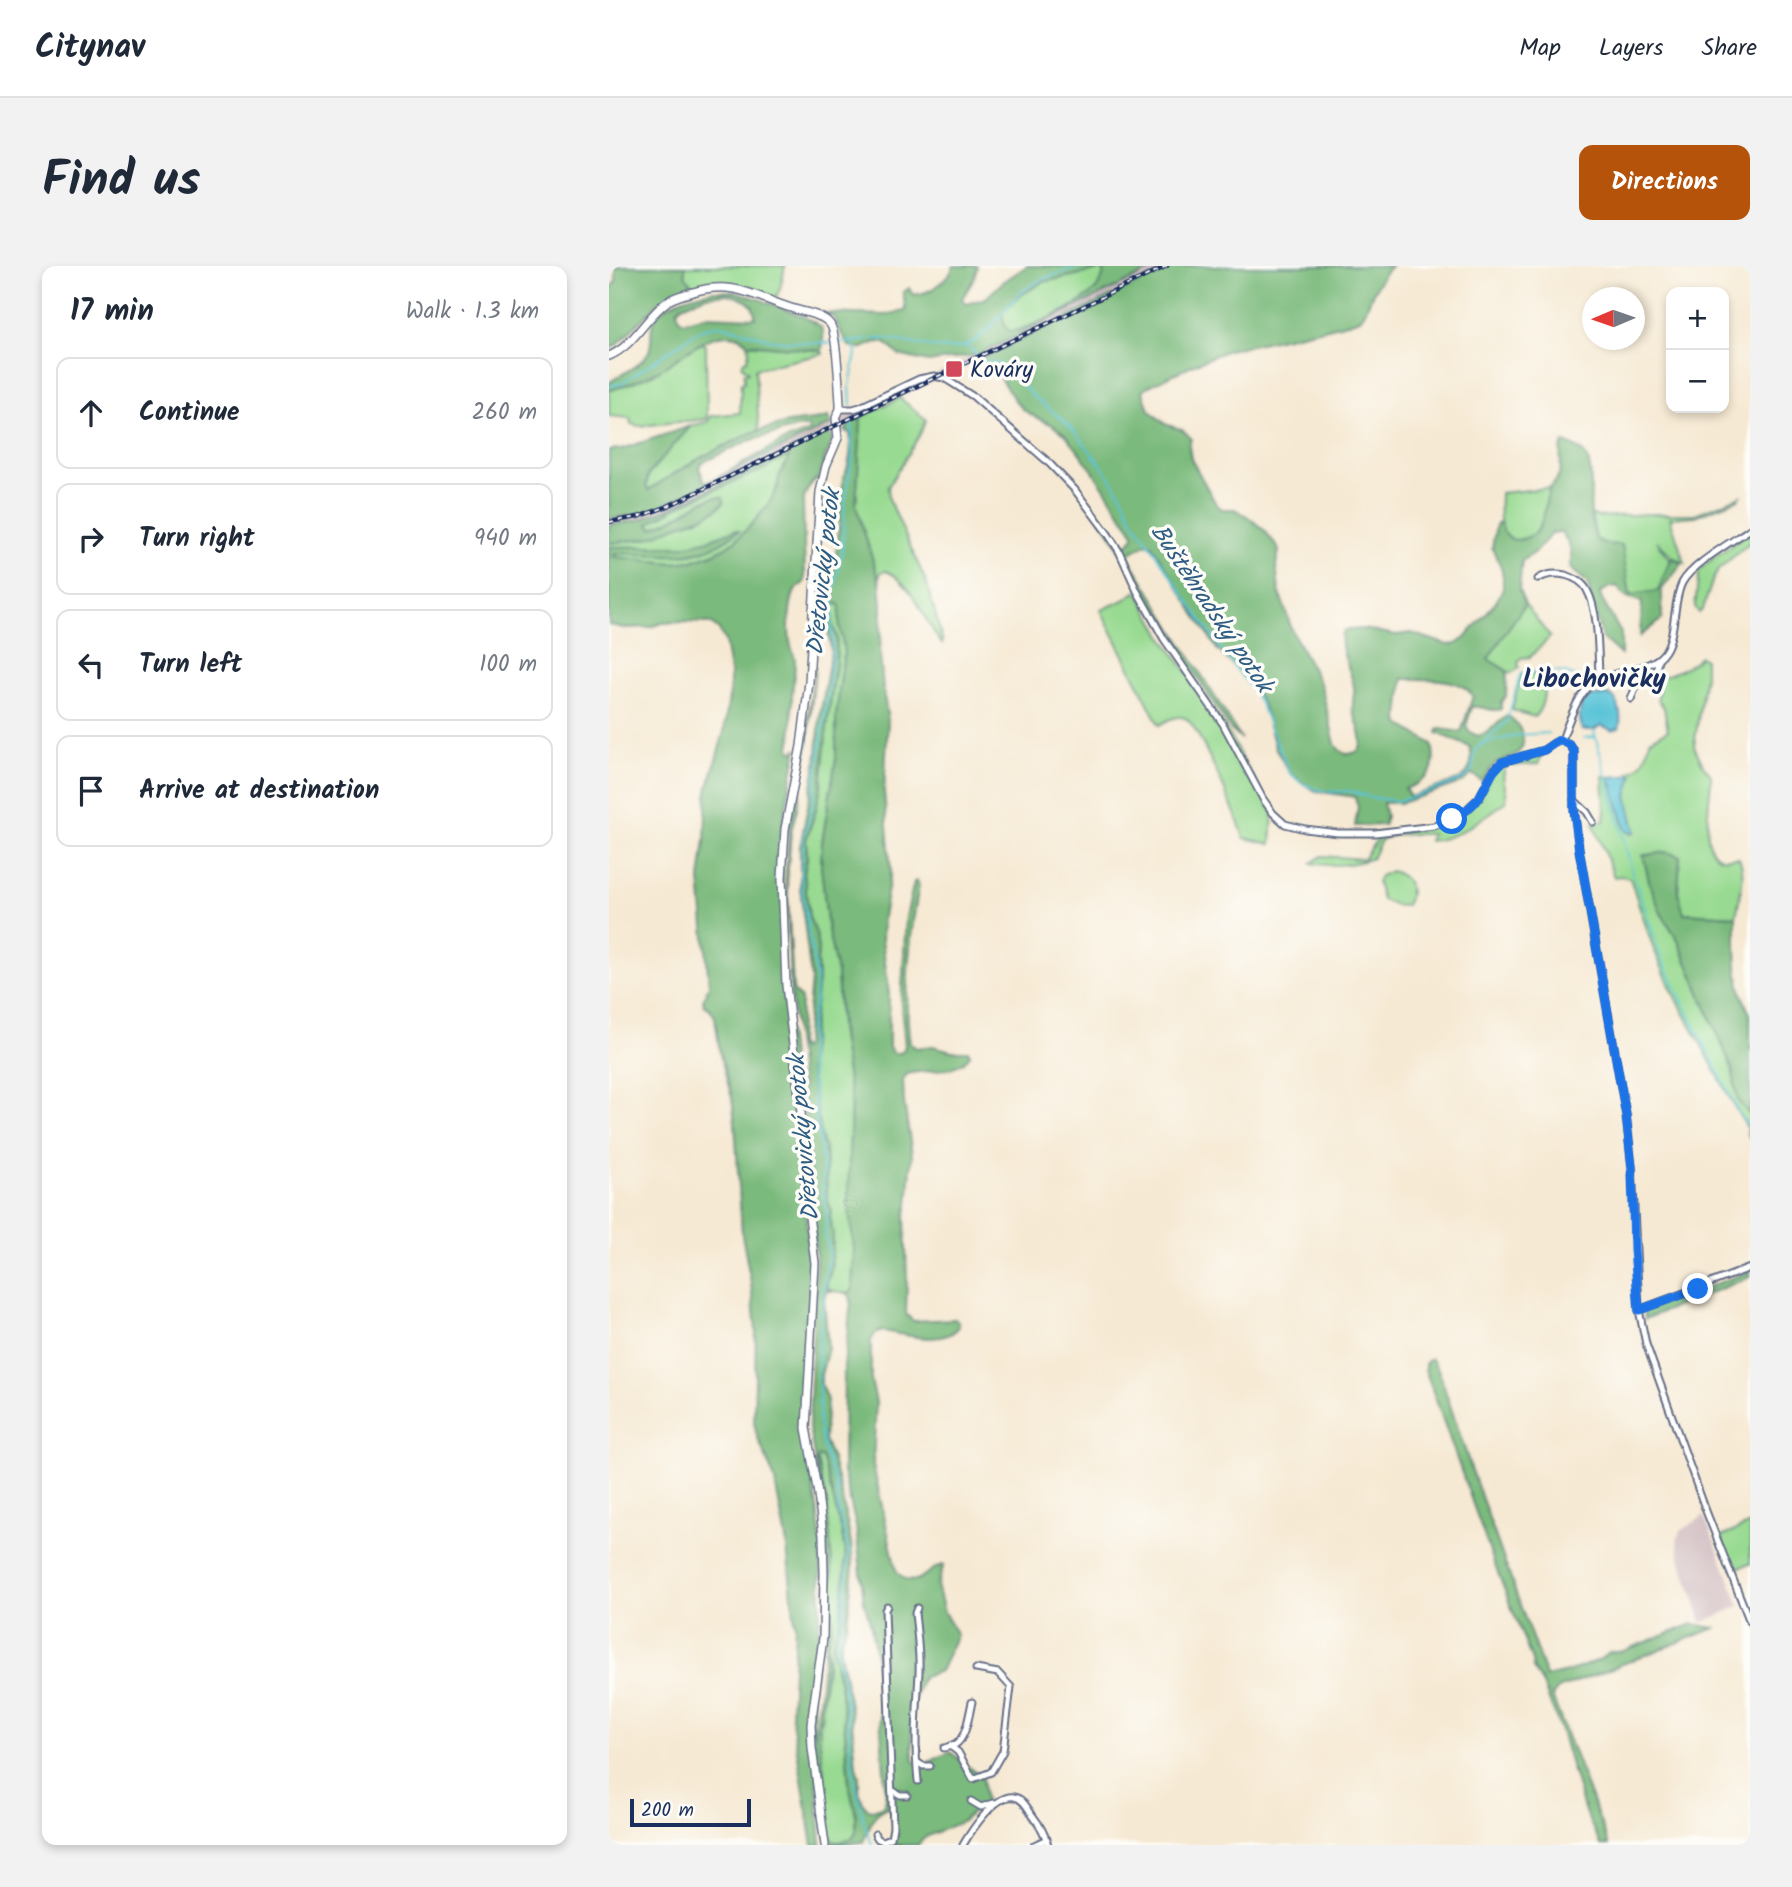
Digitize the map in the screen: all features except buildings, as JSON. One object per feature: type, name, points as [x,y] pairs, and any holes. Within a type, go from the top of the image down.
[{"type":"main road","points":[[609,356],[622,348],[665,303],[687,293],[710,288],[740,289],[823,318],[831,324],[835,338],[840,409],[835,420],[838,438],[826,466],[820,492],[809,682],[801,746],[785,829],[782,878],[786,985],[815,1263],[806,1428],[818,1494],[824,1573],[823,1639],[811,1726],[825,1845]]},
{"type":"street","points":[[840,409],[860,407],[919,379],[937,376],[951,381],[974,397],[1031,446],[1075,491],[1108,534],[1164,639],[1223,724],[1273,813],[1285,824],[1305,829],[1338,833],[1375,833],[1434,826],[1467,810],[1479,798],[1493,772],[1502,762],[1544,750],[1562,740],[1580,698],[1592,683],[1599,678],[1658,659],[1666,650],[1679,594],[1686,577],[1693,569],[1750,529]]},
{"type":"street","points":[[1538,579],[1553,574],[1567,575],[1578,580],[1588,592],[1597,628],[1599,678]]},
{"type":"street","points":[[1631,699],[1637,684],[1656,674],[1658,659]]},
{"type":"street","points":[[1562,740],[1574,751],[1574,800],[1579,849],[1626,1115],[1632,1167],[1639,1310],[1646,1344],[1706,1511],[1747,1606],[1750,1622]]},
{"type":"street","points":[[1574,800],[1593,822]]},
{"type":"street","points":[[1639,1310],[1750,1268]]},
{"type":"street","points":[[875,1834],[878,1839],[883,1840],[891,1838],[892,1834],[887,1606]]},
{"type":"street","points":[[917,1608],[915,1613],[919,1670],[915,1759],[918,1781]]},
{"type":"street","points":[[972,1702],[958,1742],[947,1747],[958,1752],[973,1779],[991,1772],[1003,1751],[1011,1687],[998,1673],[976,1669]]},
{"type":"street","points":[[915,1759],[920,1765],[930,1766]]},
{"type":"street","points":[[892,1790],[900,1796],[907,1795]]},
{"type":"street","points":[[971,1801],[981,1807],[1012,1796],[1023,1802],[1048,1842],[1034,1845]]},
{"type":"street","points":[[963,1845],[986,1812],[1003,1799]]},
{"type":"shaded area","points":[[1160,266],[1173,266],[667,509],[639,520],[609,525],[609,519],[638,514],[665,504]]},
{"type":"shaded area","points":[[1704,1516],[1740,1606],[1701,1623],[1677,1540],[1680,1531]]},
{"type":"green space","points":[[616,266],[685,266],[685,275],[693,287],[657,304],[617,345],[609,349],[609,292],[616,281]]},
{"type":"green space","points":[[685,266],[785,266],[780,289],[773,298],[738,285],[710,284],[693,287],[685,275]]},
{"type":"green space","points":[[954,266],[977,266],[962,298],[967,304],[986,298],[1003,282],[1027,266],[1160,266],[977,355],[928,362],[899,355],[885,343],[876,342],[860,349],[849,346],[835,318],[825,313],[885,315],[905,311],[903,293],[909,288],[912,294],[924,293],[942,282]],"holes":[[[1104,269],[1094,291],[1064,311],[1018,330],[1010,331],[1005,327],[1002,313],[1021,295],[1043,282]]]},
{"type":"green space","points":[[1173,266],[1391,266],[1358,320],[1228,350],[1145,388],[1143,392],[1149,410],[1165,424],[1182,430],[1191,438],[1191,459],[1216,504],[1222,509],[1235,509],[1247,516],[1264,530],[1277,546],[1279,591],[1293,633],[1321,685],[1335,744],[1344,753],[1350,754],[1358,750],[1361,746],[1361,734],[1353,709],[1353,680],[1344,654],[1342,633],[1364,629],[1396,635],[1412,633],[1448,645],[1456,644],[1465,638],[1496,602],[1503,589],[1500,564],[1492,548],[1496,525],[1500,522],[1506,534],[1513,540],[1527,538],[1539,528],[1550,489],[1559,475],[1563,443],[1583,453],[1588,462],[1591,472],[1591,517],[1596,539],[1604,544],[1622,545],[1630,595],[1658,591],[1672,557],[1682,564],[1662,589],[1662,619],[1640,636],[1642,602],[1624,596],[1617,586],[1600,594],[1621,633],[1621,655],[1602,638],[1587,582],[1570,568],[1571,553],[1567,541],[1561,532],[1552,533],[1536,551],[1522,561],[1519,591],[1525,604],[1488,659],[1507,671],[1506,696],[1501,702],[1501,709],[1472,707],[1466,726],[1469,732],[1478,736],[1507,716],[1520,730],[1523,740],[1521,749],[1496,763],[1482,781],[1472,774],[1462,782],[1410,800],[1383,803],[1386,816],[1384,825],[1355,826],[1358,807],[1355,797],[1316,791],[1289,772],[1276,749],[1263,706],[1252,684],[1217,649],[1152,545],[1148,543],[1130,553],[1131,561],[1241,739],[1231,730],[1140,588],[1123,554],[1090,502],[1121,544],[1127,545],[1134,534],[1093,471],[1066,435],[1024,410],[1000,378],[977,363]],"holes":[[[1403,679],[1451,682],[1460,685],[1473,696],[1461,732],[1440,729],[1437,733],[1470,747],[1469,769],[1461,779],[1410,797],[1405,789],[1426,778],[1434,761],[1434,753],[1432,744],[1400,724]]]},
{"type":"green space","points":[[1104,269],[1101,281],[1077,304],[1041,321],[994,337],[1002,313],[1021,295],[1043,282]]},
{"type":"green space","points":[[712,291],[740,293],[809,320],[822,329],[822,351],[748,344],[738,337],[726,335],[714,337],[656,372],[609,391],[609,383],[645,358],[650,346],[652,326],[661,311],[677,301]],"holes":[[[727,294],[750,304],[755,318],[706,316],[684,322],[679,319],[679,307],[706,296]]]},
{"type":"green space","points":[[703,343],[706,348],[707,419],[639,426],[631,424],[630,418],[609,416],[609,391],[655,373],[691,348]]},
{"type":"green space","points":[[748,344],[822,351],[823,354],[755,369],[759,430],[700,458],[647,490],[649,474],[690,426],[708,422],[711,416],[740,413],[741,383],[744,383],[744,374],[748,372],[742,366],[747,360]]},
{"type":"green space","points":[[900,398],[926,420],[888,487],[889,499],[927,584],[942,644],[903,583],[886,571],[880,573],[879,582],[856,506],[861,417]]},
{"type":"green space","points":[[828,417],[832,424],[665,504],[638,514],[609,519],[609,450],[622,449],[691,426],[648,475],[648,490],[700,458],[751,433],[788,423]],"holes":[[[808,427],[810,431],[782,442],[705,482],[699,468],[701,463],[748,441]]]},
{"type":"green space","points":[[859,418],[861,423],[856,506],[880,583],[882,606],[880,653],[888,720],[884,792],[891,871],[882,939],[889,993],[889,1047],[893,1053],[900,1053],[905,1046],[901,1003],[906,917],[916,881],[919,885],[907,984],[910,1043],[916,1048],[933,1046],[952,1051],[968,1051],[970,1055],[950,1068],[907,1074],[903,1080],[912,1154],[905,1217],[906,1314],[913,1321],[955,1319],[959,1327],[952,1333],[933,1338],[882,1331],[875,1334],[871,1340],[871,1380],[876,1402],[873,1465],[896,1570],[903,1577],[915,1580],[944,1565],[937,1585],[944,1612],[957,1635],[940,1671],[923,1677],[918,1687],[912,1718],[914,1761],[921,1766],[950,1752],[982,1777],[985,1802],[961,1822],[923,1838],[918,1845],[890,1845],[897,1834],[888,1807],[875,1816],[863,1842],[836,1845],[828,1843],[815,1740],[826,1637],[828,1573],[823,1506],[809,1428],[816,1257],[807,1137],[790,985],[786,878],[789,829],[815,667],[808,742],[791,832],[787,879],[793,988],[801,999],[801,1049],[805,1045],[811,979],[800,887],[800,847],[816,765],[820,717],[831,651],[827,619],[828,598],[837,548],[843,479],[851,450],[850,433],[845,431],[851,422]],"holes":[[[837,603],[840,606],[839,622],[844,652],[836,716],[836,759],[822,842],[821,866],[828,930],[837,973],[842,1041],[851,1100],[848,1201],[854,1248],[852,1290],[849,1293],[843,1292],[849,1294],[851,1301],[844,1366],[843,1472],[856,1526],[864,1602],[876,1659],[886,1799],[883,1806],[873,1810],[863,1803],[859,1791],[851,1712],[840,1652],[847,1624],[853,1567],[851,1543],[842,1497],[824,1440],[827,1400],[821,1385],[821,1375],[828,1348],[824,1299],[827,1291],[832,1291],[827,1288],[826,1283],[831,1270],[833,1235],[831,1210],[827,1199],[825,1147],[822,1143],[810,1070],[818,951],[816,933],[809,917],[804,872],[807,859],[806,840],[821,786],[836,664],[837,638],[833,625],[833,606]],[[819,1456],[822,1457],[841,1528],[846,1558],[841,1618],[832,1650],[840,1684],[856,1831],[853,1838],[842,1842],[834,1842],[830,1836],[820,1742],[827,1645],[832,1625],[832,1564],[827,1505],[817,1460]]]},
{"type":"green space","points":[[827,433],[833,440],[823,462],[819,480],[812,483],[803,503],[805,581],[794,592],[790,613],[789,636],[795,662],[790,749],[793,752],[797,749],[782,828],[783,986],[800,1138],[809,1257],[810,1292],[802,1428],[820,1535],[819,1637],[812,1692],[821,1845],[813,1845],[791,1714],[795,1625],[786,1539],[774,1477],[754,1423],[756,1330],[742,1235],[732,1098],[720,1054],[715,1017],[703,1000],[709,985],[700,879],[707,791],[724,732],[730,690],[725,641],[719,630],[710,623],[663,623],[650,627],[624,628],[609,625],[609,547],[683,546],[739,531],[699,552],[675,555],[615,554],[614,557],[672,563],[692,561],[713,554],[735,541],[768,505],[789,457],[674,507],[649,524],[652,528],[709,499],[722,497],[724,502],[707,515],[654,536],[609,543],[609,525],[639,520],[667,509]]},
{"type":"green space","points":[[786,457],[789,459],[783,467],[774,496],[768,505],[735,541],[713,554],[692,561],[672,563],[614,557],[614,554],[632,553],[679,554],[723,542],[739,531],[683,546],[609,547],[609,543],[654,536],[716,510],[677,515],[652,528],[649,524],[674,508]]},
{"type":"green space","points":[[1549,488],[1545,516],[1537,531],[1517,540],[1505,535],[1500,522],[1500,493]]},
{"type":"green space","points":[[1741,496],[1696,516],[1670,518],[1685,563],[1672,557],[1657,541],[1670,560],[1658,591],[1630,596],[1604,544],[1596,539],[1591,514],[1598,517],[1695,514]]},
{"type":"green space","points":[[1750,532],[1750,542],[1719,569],[1699,613],[1695,607],[1699,570]]},
{"type":"green space","points":[[1137,591],[1164,639],[1223,724],[1273,813],[1271,844],[1244,838],[1217,773],[1191,724],[1185,718],[1178,717],[1159,725],[1101,610]]},
{"type":"green space","points":[[837,603],[840,606],[844,652],[836,716],[836,759],[822,842],[821,866],[828,930],[837,973],[840,1030],[851,1100],[848,1201],[854,1248],[852,1290],[849,1293],[832,1291],[826,1286],[831,1270],[833,1235],[827,1199],[825,1150],[810,1068],[818,951],[816,933],[807,907],[804,867],[807,859],[806,840],[821,786],[836,664],[837,638],[833,625],[833,606]]},
{"type":"green space","points":[[1525,604],[1550,637],[1530,657],[1521,658],[1519,668],[1511,673],[1487,659]]},
{"type":"green space","points":[[1700,656],[1705,659],[1705,676],[1694,746],[1711,775],[1707,821],[1710,845],[1714,854],[1722,858],[1739,858],[1742,887],[1736,916],[1683,913],[1678,892],[1680,856],[1661,913],[1677,938],[1732,1068],[1738,1101],[1750,1115],[1750,1138],[1748,1129],[1672,990],[1653,947],[1630,878],[1614,877],[1593,823],[1604,821],[1603,776],[1610,777],[1625,828],[1632,834],[1635,832],[1628,801],[1633,775],[1629,773],[1644,760],[1650,740],[1668,730],[1664,708],[1658,699],[1660,677],[1682,669]]},
{"type":"green space","points":[[1521,675],[1546,675],[1542,703],[1534,717],[1512,710]]},
{"type":"green space","points":[[1544,750],[1538,764],[1507,766],[1503,775],[1506,802],[1450,837],[1429,841],[1431,834],[1395,835],[1380,842],[1372,858],[1350,864],[1311,863],[1322,856],[1363,859],[1377,839],[1323,834],[1375,833],[1434,826],[1452,819],[1479,798],[1493,771],[1502,762]]},
{"type":"green space","points":[[1667,852],[1680,856],[1678,892],[1684,913],[1736,916],[1739,978],[1750,1014],[1750,1115],[1738,1101],[1732,1068],[1677,938],[1661,913],[1649,881],[1643,855]]},
{"type":"green space","points":[[1391,871],[1401,876],[1408,884],[1410,894],[1406,905],[1398,906],[1382,900],[1377,882],[1380,876]]},
{"type":"green space","points":[[1750,1271],[1750,1277],[1645,1319],[1644,1311]]},
{"type":"green space","points":[[1431,1358],[1438,1369],[1546,1677],[1571,1671],[1599,1660],[1609,1652],[1623,1651],[1693,1624],[1715,1628],[1558,1689],[1552,1696],[1609,1845],[1601,1845],[1585,1812],[1560,1728],[1543,1685],[1533,1668],[1491,1555],[1425,1369],[1425,1364]]},
{"type":"green space","points":[[822,1456],[846,1558],[841,1618],[832,1650],[840,1684],[856,1832],[851,1839],[839,1842],[833,1841],[829,1833],[819,1735],[828,1659],[827,1645],[832,1625],[832,1564],[827,1505],[817,1460]]},
{"type":"green space","points":[[1750,1524],[1750,1564],[1733,1569],[1721,1537]]},
{"type":"water","points":[[1608,695],[1618,704],[1619,728],[1612,730],[1601,725],[1594,730],[1582,730],[1580,713],[1586,697]]},
{"type":"water","points":[[1633,775],[1627,795],[1635,831],[1632,834],[1625,828],[1610,777]]},
{"type":"waterway","points":[[872,339],[942,348],[964,346],[980,337],[1027,288],[1050,276],[1084,266]]},
{"type":"waterway","points":[[609,386],[622,383],[701,329],[721,325],[772,340],[832,343]]},
{"type":"waterway","name":"Dřetovický potok","points":[[838,343],[867,340]]},
{"type":"waterway","name":"Dřetovický potok","points":[[851,406],[850,386],[856,353],[852,343]]},
{"type":"waterway","name":"Buštěhradský potok","points":[[966,345],[985,362],[997,363],[1005,368],[1034,397],[1062,419],[1110,477],[1133,520],[1220,648],[1252,690],[1289,772],[1301,783],[1319,790],[1350,791],[1395,801],[1410,798],[1462,780],[1471,772],[1476,749],[1507,721],[1522,673],[1565,673],[1587,685]]},
{"type":"waterway","name":"Dřetovický potok","points":[[852,424],[852,457],[845,500],[842,552],[833,596],[828,693],[811,814],[804,834],[801,872],[816,977],[809,1057],[824,1174],[823,1191],[827,1214],[825,1234],[829,1253],[819,1353],[819,1422],[849,1552],[843,1614],[836,1648],[844,1686],[854,1778],[872,1845]]},
{"type":"waterway","name":"Buštěhradský potok","points":[[1594,731],[1633,874],[1659,952],[1740,1115],[1750,1128]]},
{"type":"waterway","points":[[1481,744],[1519,735],[1549,733]]},
{"type":"waterway","points":[[1584,738],[1595,737]]},
{"type":"railway","points":[[609,522],[638,517],[666,507],[1167,266]]},
{"type":"place","name":"Kováry","points":[[954,369]]},
{"type":"district","name":"Libochovičky","points":[[1594,678]]},
{"type":"route","points":[[1452,819],[1467,810],[1479,798],[1493,772],[1502,762],[1532,755],[1559,740],[1572,747],[1575,757],[1574,809],[1579,849],[1626,1115],[1632,1167],[1639,1310],[1698,1289]]}]
